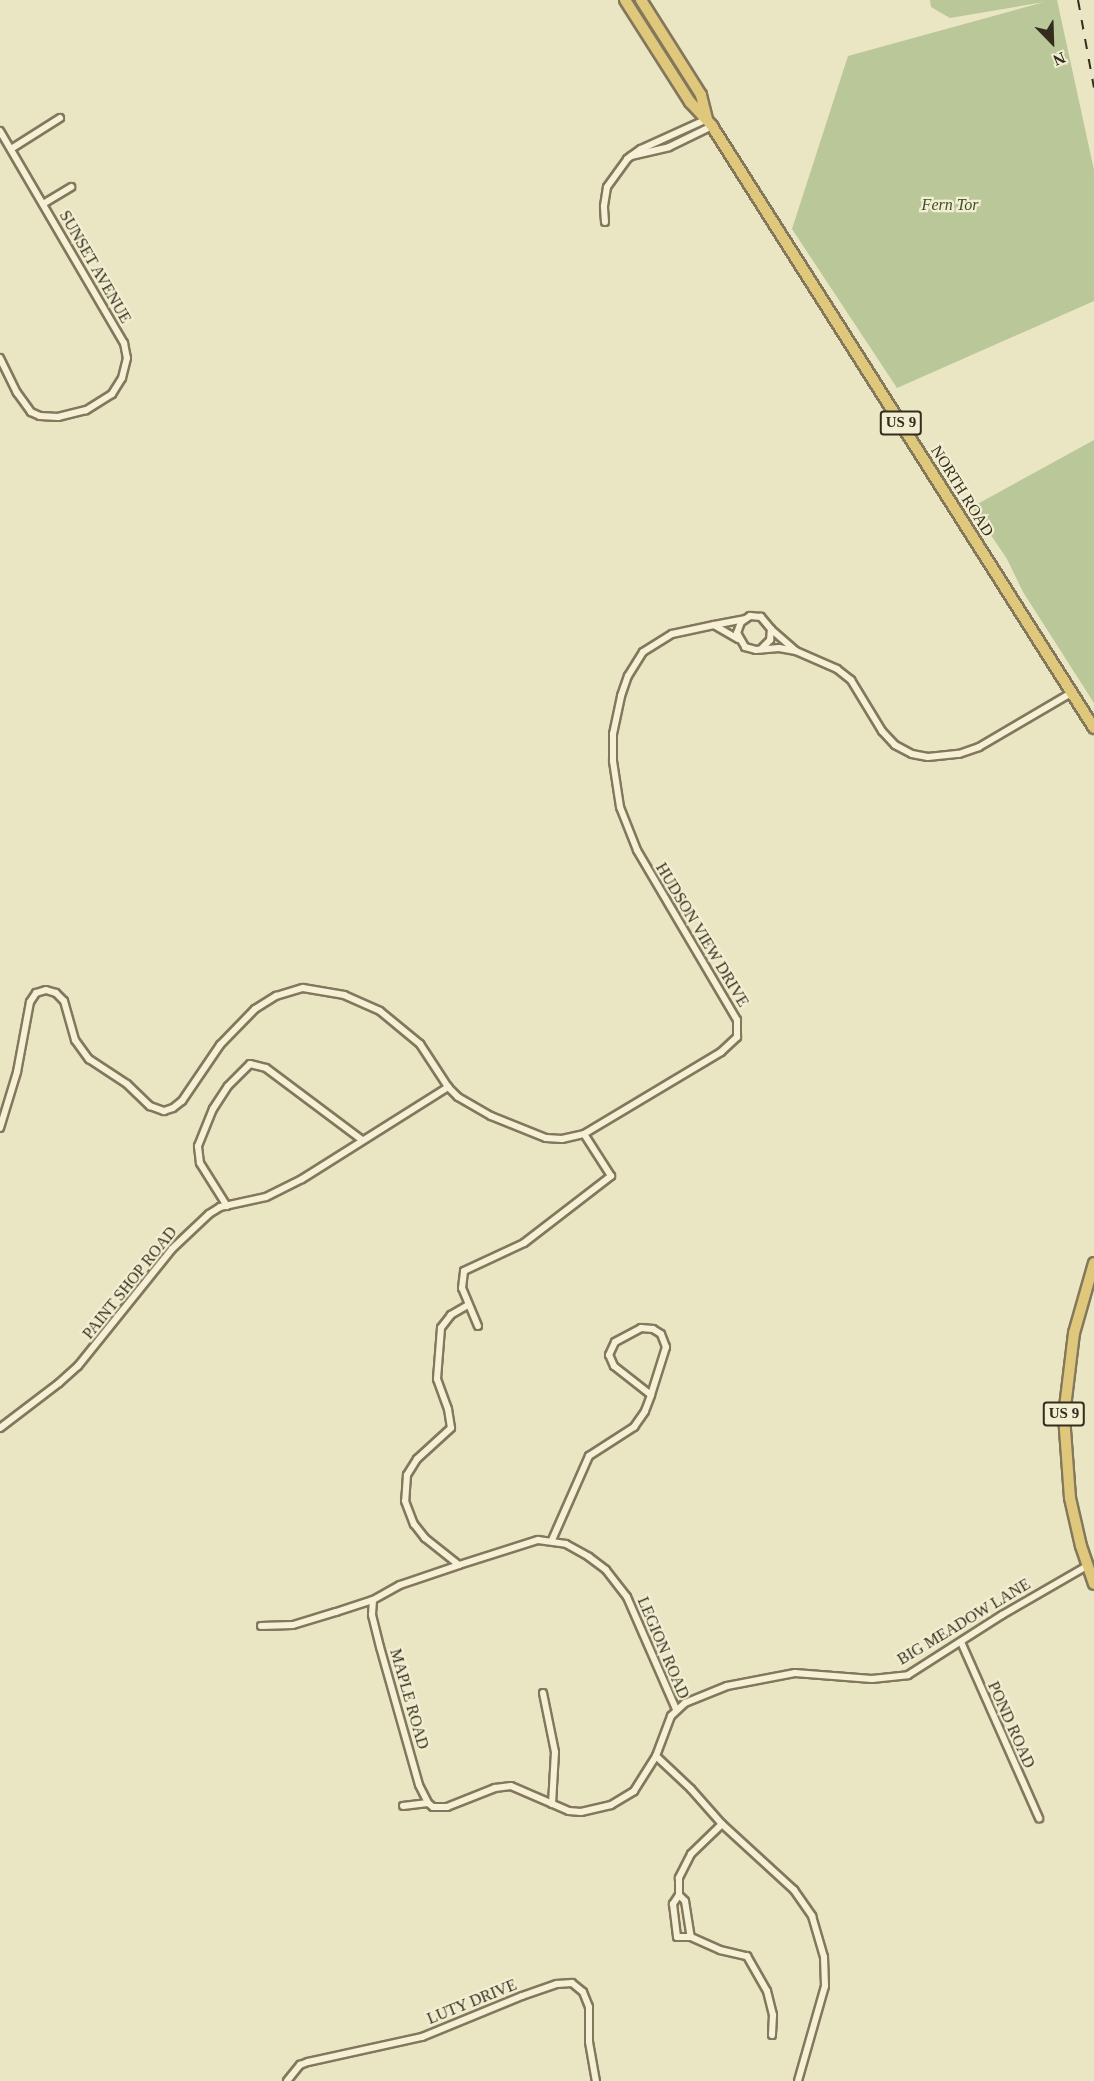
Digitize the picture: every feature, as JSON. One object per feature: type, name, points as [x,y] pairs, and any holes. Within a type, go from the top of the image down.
[{"type":"highway","name":"NORTH ROAD","points":[[625,0],[690,102],[710,122],[1094,728]]},
{"type":"highway","name":"NORTH ROAD","points":[[641,0],[701,95],[710,122]]},
{"type":"highway","name":"US 9","points":[[1094,1263],[1074,1333],[1064,1415],[1070,1498],[1087,1566],[1094,1584]]},
{"type":"street","points":[[11,149],[60,118]]},
{"type":"street","points":[[605,222],[604,206],[607,187],[618,168],[641,149],[710,122]]},
{"type":"street","name":"SUNSET AVENUE","points":[[0,131],[124,343],[127,358],[122,378],[112,394],[86,410],[58,417],[40,416],[31,412],[17,393],[0,358]]},
{"type":"street","points":[[43,204],[71,187]]},
{"type":"street","points":[[738,639],[738,627],[745,619],[761,617],[796,651]]},
{"type":"street","name":"HUDSON VIEW DRIVE","points":[[0,1128],[20,1059],[30,1002],[36,993],[46,990],[56,993],[64,1001],[75,1040],[83,1053],[159,1110],[173,1108],[182,1101],[220,1045],[255,1009],[276,996],[303,988],[344,995],[390,1018],[420,1044],[448,1087],[480,1111],[531,1134],[554,1139],[584,1134],[721,1052],[731,1045],[738,1033],[736,1016],[672,914],[637,849],[620,807],[613,760],[614,734],[621,696],[628,676],[643,652],[672,634],[745,619]]},
{"type":"street","points":[[714,625],[738,639],[745,647],[796,651],[837,669],[851,680],[882,731],[895,745],[912,754],[928,758],[951,756],[979,747],[1071,693]]},
{"type":"street","points":[[761,649],[770,640],[771,629]]},
{"type":"street","points":[[227,1206],[200,1163],[198,1146],[213,1109],[228,1086],[250,1064],[266,1068],[361,1139]]},
{"type":"street","name":"PAINT SHOP ROAD","points":[[0,1428],[68,1376],[93,1350],[131,1298],[180,1240],[209,1214],[227,1206],[249,1203],[310,1174],[361,1139],[448,1087]]},
{"type":"street","points":[[478,1326],[461,1285],[466,1269],[524,1243],[611,1176],[584,1134]]},
{"type":"street","points":[[459,1565],[425,1538],[414,1524],[405,1501],[405,1483],[417,1459],[451,1428],[448,1409],[437,1379],[441,1328],[451,1315],[468,1305]]},
{"type":"street","points":[[261,1626],[293,1625],[373,1600],[400,1585],[506,1548],[537,1540],[552,1540],[589,1456],[633,1427],[645,1411],[651,1395],[666,1347],[661,1334],[653,1329],[641,1328],[615,1342],[609,1355],[614,1366],[651,1395]]},
{"type":"street","name":"LEGION ROAD","points":[[403,1806],[428,1803],[434,1807],[447,1807],[495,1788],[511,1786],[568,1811],[581,1812],[611,1805],[634,1791],[656,1755],[676,1709],[636,1614],[617,1582],[589,1557],[566,1544],[552,1540]]},
{"type":"street","name":"BIG MEADOW LANE","points":[[676,1709],[727,1686],[786,1674],[897,1678],[908,1675],[1008,1611],[1087,1566]]},
{"type":"street","name":"MAPLE ROAD","points":[[373,1600],[372,1615],[380,1647],[419,1785],[428,1803]]},
{"type":"street","name":"POND ROAD","points":[[960,1642],[1039,1818]]},
{"type":"street","points":[[543,1693],[555,1752],[552,1804]]},
{"type":"street","points":[[656,1755],[722,1824],[794,1890],[812,1916],[819,1933],[824,1957],[825,1986],[798,2081]]},
{"type":"street","points":[[722,1824],[691,1854],[679,1878],[679,1896],[673,1904],[677,1937],[691,1937],[720,1950],[747,1956],[767,1990],[773,2015],[772,2035]]},
{"type":"street","points":[[679,1896],[685,1901],[691,1937]]},
{"type":"street","name":"LUTY DRIVE","points":[[287,2081],[300,2065],[308,2062],[422,2037],[557,1983],[572,1983],[583,1992],[589,2007],[589,2042],[596,2081]]},
{"type":"green space","name":"Fern Tor","points":[[930,0],[1057,0],[1094,170],[1094,301],[897,388],[792,229],[848,56],[1044,2],[950,18],[931,7]]},
{"type":"green space","points":[[1094,440],[1094,703],[1023,592],[1007,559],[972,507]]},
{"type":"railway","points":[[1078,0],[1094,88]]}]
